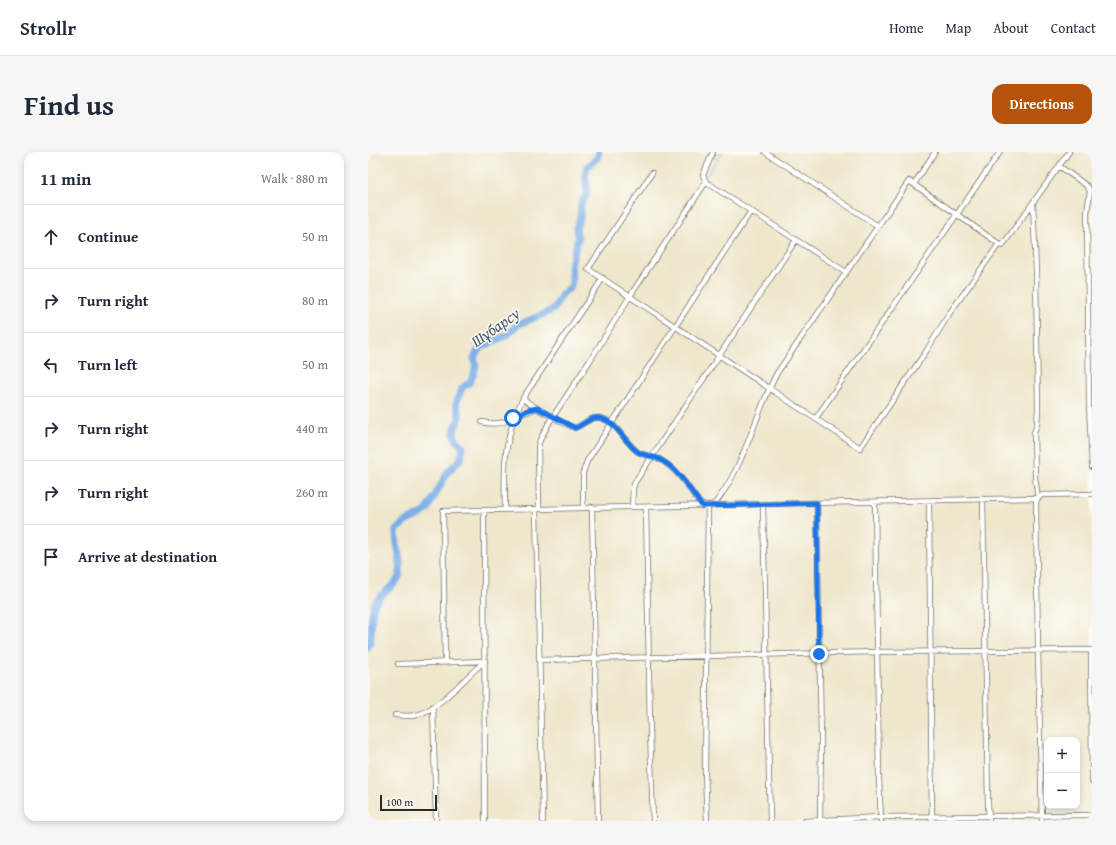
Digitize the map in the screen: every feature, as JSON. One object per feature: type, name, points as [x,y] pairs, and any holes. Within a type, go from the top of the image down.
[{"type":"street","points":[[712,152],[703,175],[706,182],[846,272]]},
{"type":"street","points":[[765,152],[878,226]]},
{"type":"street","points":[[914,184],[935,152]]},
{"type":"street","points":[[816,418],[1000,152]]},
{"type":"street","points":[[706,821],[705,773],[711,506],[722,495],[743,455],[769,388],[777,373],[909,181],[1002,246],[1069,152]]},
{"type":"street","points":[[1059,166],[1087,186],[1091,191],[1087,213],[1091,338],[1089,404],[1092,467]]},
{"type":"street","points":[[652,172],[588,269],[860,448],[927,350],[949,314],[999,244]]},
{"type":"street","points":[[543,821],[538,509],[538,448],[540,440],[552,417],[706,182]]},
{"type":"street","points":[[1033,202],[1036,272],[1038,410],[1037,424],[1034,433],[1035,477],[1038,498],[1036,502],[1042,818]]},
{"type":"street","points":[[583,507],[584,468],[611,424],[751,211]]},
{"type":"street","points":[[632,507],[633,488],[635,482],[796,240]]},
{"type":"street","points":[[505,510],[504,466],[507,439],[513,418],[523,398],[602,278]]},
{"type":"street","points":[[523,398],[552,417],[575,428],[596,417],[602,418],[611,424],[638,452],[661,460],[679,476],[702,506]]},
{"type":"street","points":[[482,422],[492,425],[500,424],[528,410],[537,408]]},
{"type":"street","points":[[445,662],[443,511],[983,500],[1038,498],[1042,495],[1092,494]]},
{"type":"street","points":[[983,500],[989,819]]},
{"type":"street","points":[[929,501],[932,819]]},
{"type":"street","points":[[875,502],[879,809],[881,819]]},
{"type":"street","points":[[817,503],[823,820]]},
{"type":"street","points":[[763,504],[770,821]]},
{"type":"street","points":[[592,507],[598,821]]},
{"type":"street","points":[[646,507],[653,821]]},
{"type":"street","points":[[484,510],[486,821]]},
{"type":"street","points":[[540,660],[766,656],[877,652],[1091,650],[1092,781]]},
{"type":"street","points":[[398,664],[485,661]]},
{"type":"street","points":[[395,715],[415,715],[428,710],[455,689],[485,661]]},
{"type":"street","points":[[433,706],[436,821]]},
{"type":"street","points":[[805,821],[1042,818],[1092,815]]},
{"type":"waterway","name":"Шұбарсу","points":[[368,648],[371,637],[372,614],[375,603],[381,595],[397,581],[400,573],[396,530],[407,521],[427,510],[448,472],[461,458],[463,447],[454,435],[455,428],[459,420],[459,413],[456,404],[462,388],[470,382],[474,374],[476,365],[474,358],[477,352],[482,347],[509,334],[517,325],[554,309],[562,294],[570,288],[572,282],[571,265],[578,238],[576,228],[580,219],[581,204],[586,195],[587,186],[585,176],[587,167],[597,158],[599,152]]},
{"type":"waterway","points":[[706,176],[723,152]]},
{"type":"waterway","points":[[683,208],[702,182]]},
{"type":"route","points":[[513,418],[528,410],[537,408],[575,428],[596,417],[602,418],[611,424],[638,452],[661,460],[668,465],[679,476],[702,506],[817,503],[819,654]]}]
